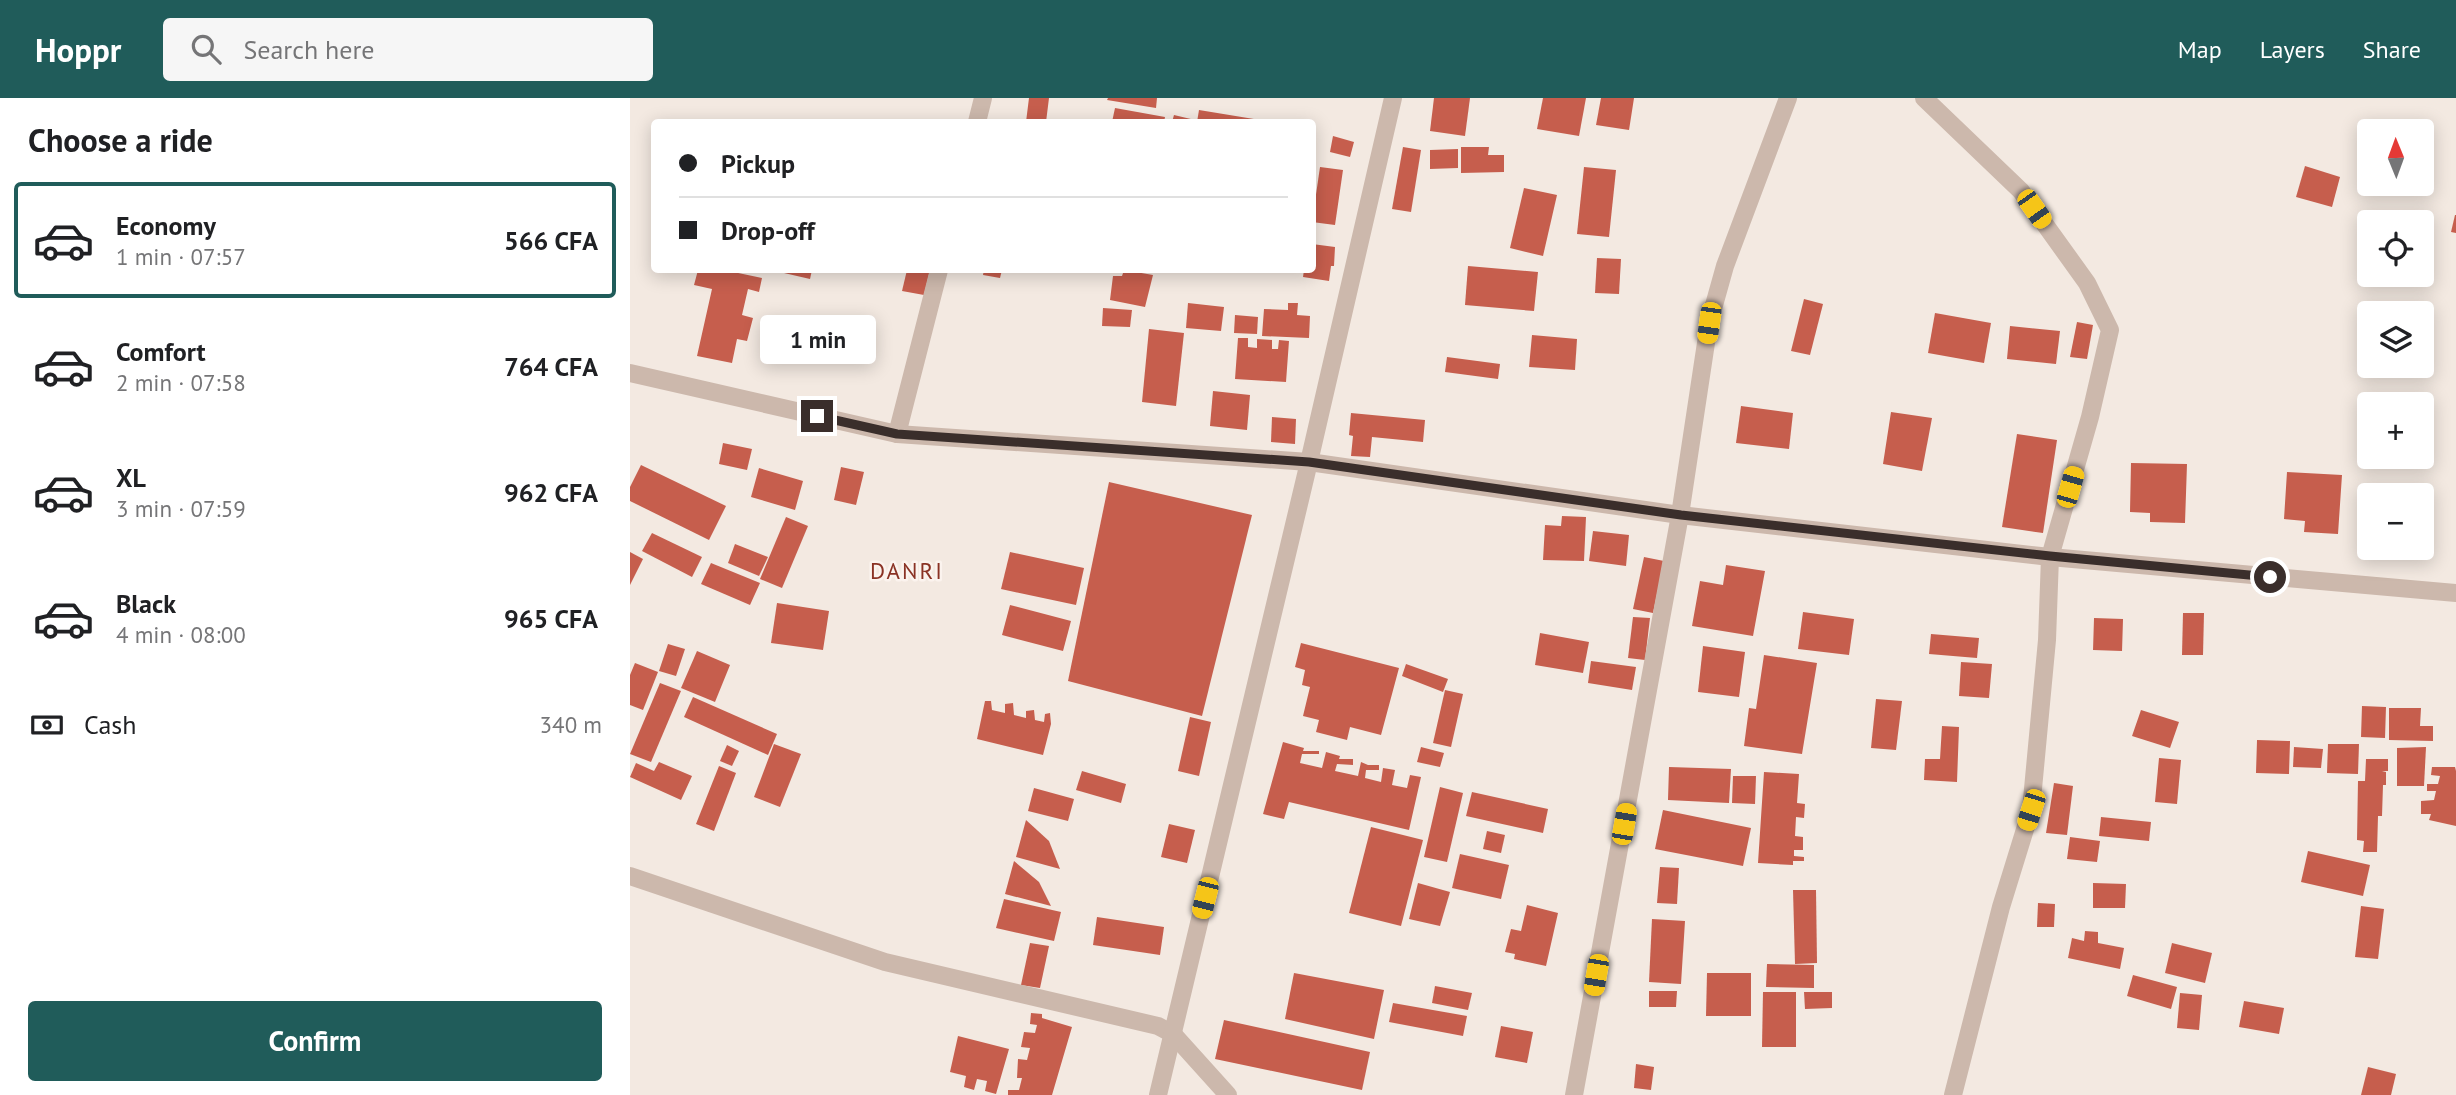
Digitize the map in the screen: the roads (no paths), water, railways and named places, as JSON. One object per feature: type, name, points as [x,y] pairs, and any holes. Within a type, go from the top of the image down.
[{"type":"street","points":[[977,119],[983,98]]},
{"type":"street","points":[[1158,1095],[1393,98]]},
{"type":"street","points":[[1574,1095],[1681,515],[1709,323],[1725,266],[1788,98]]},
{"type":"street","points":[[1924,98],[2021,191],[2087,283],[2110,330],[2090,417],[2050,556],[2047,640],[2031,810],[2001,907],[1953,1095]]},
{"type":"street","points":[[897,434],[938,273]]},
{"type":"street","points":[[630,373],[897,434],[1309,462],[1681,515],[2050,556],[2456,593]]},
{"type":"street","points":[[630,876],[885,962],[1158,1026],[1173,1034],[1228,1095]]},
{"type":"district","name":"DANRI","points":[[907,571]]}]
